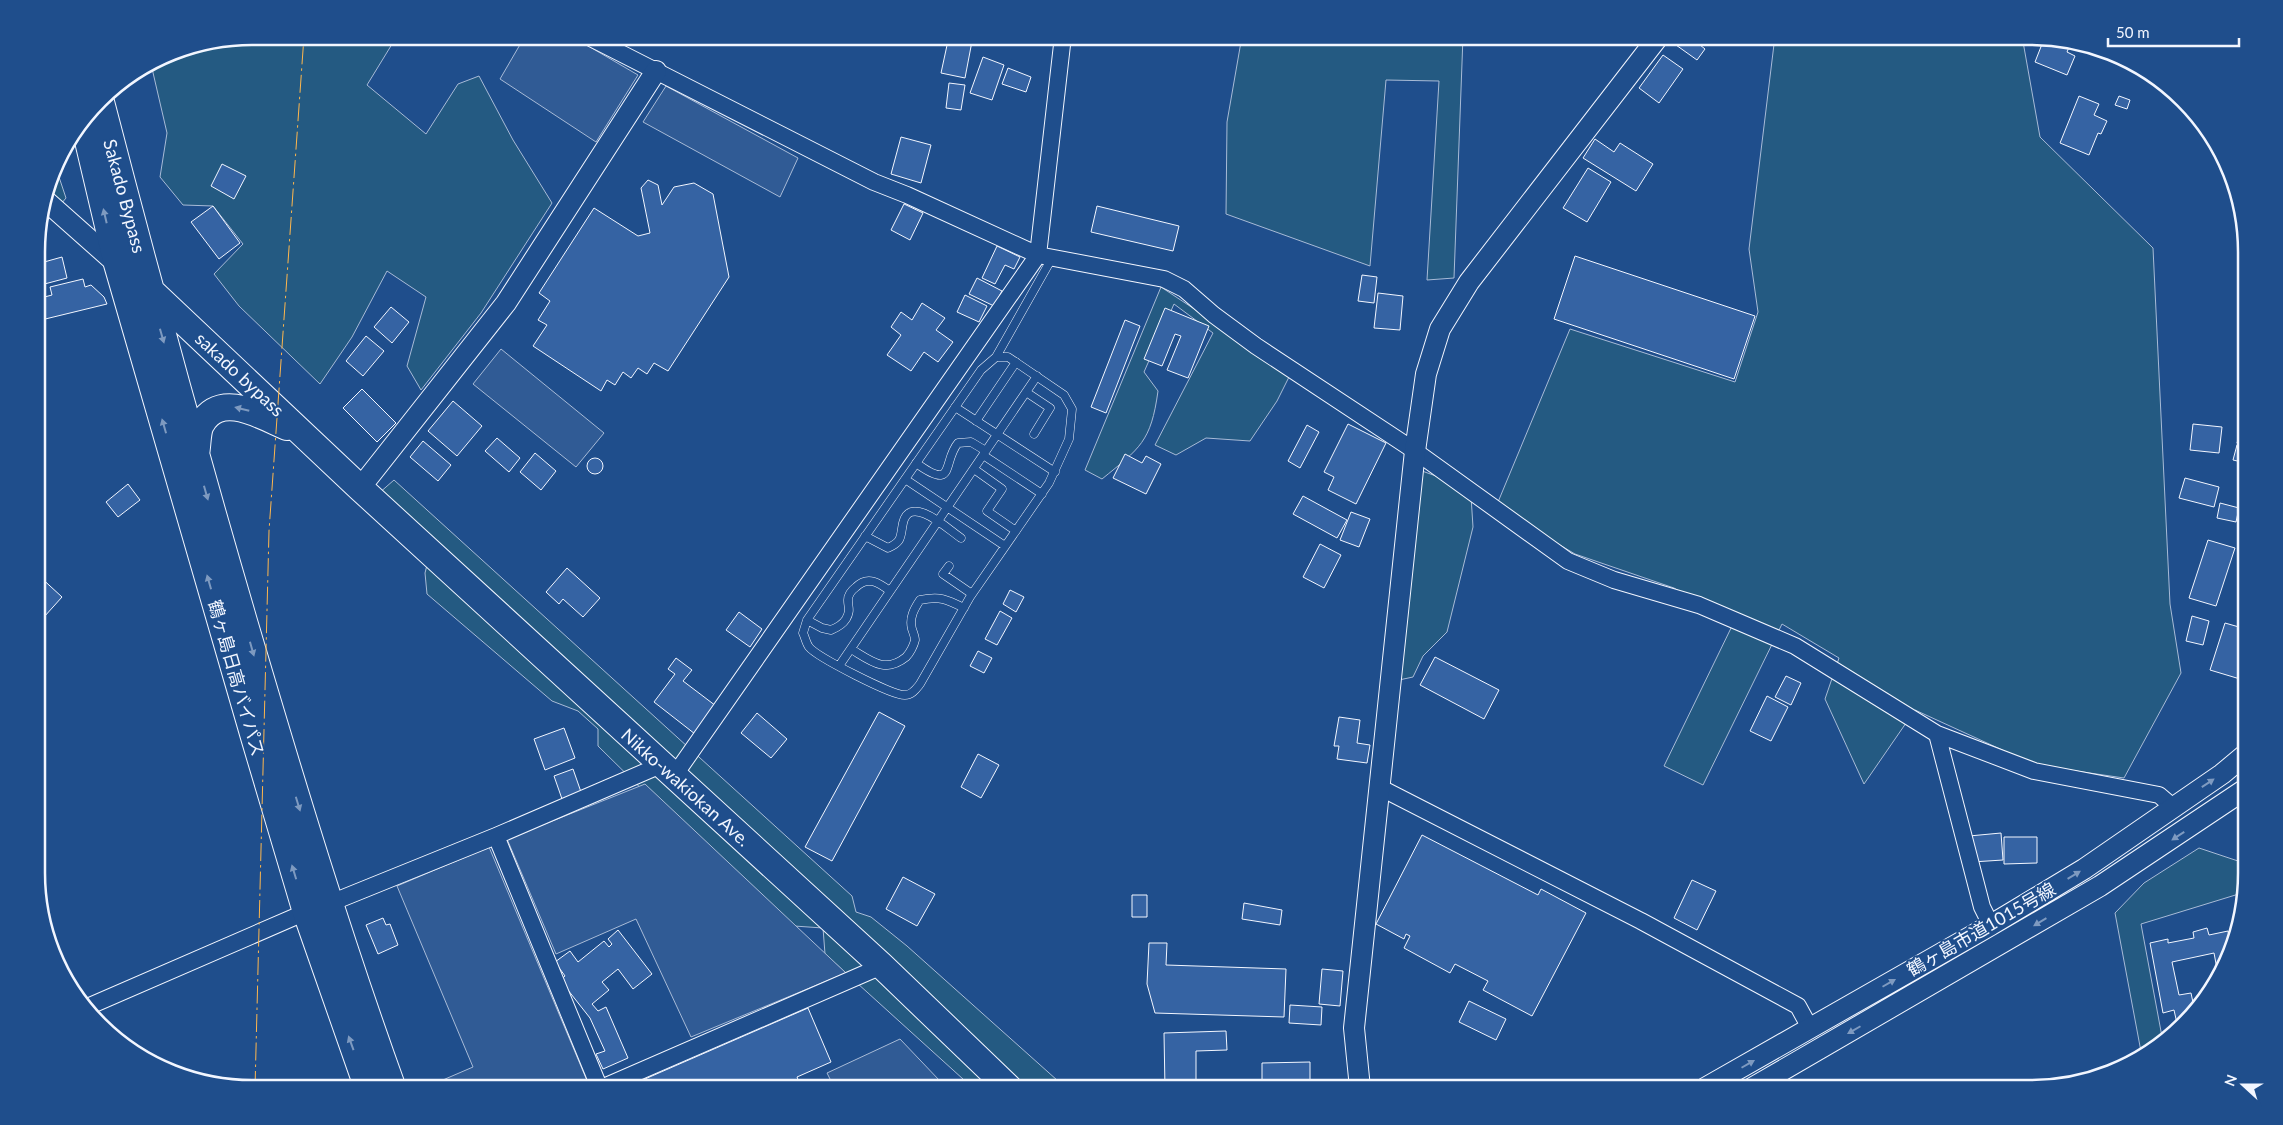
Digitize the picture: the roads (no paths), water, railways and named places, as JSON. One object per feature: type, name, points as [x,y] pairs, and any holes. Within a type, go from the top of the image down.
[{"type":"highway","name":"Sakado Bypass","points":[[103,109],[149,289]]},
{"type":"highway","name":"Sakado Bypass","points":[[85,130],[117,264]]},
{"type":"highway","name":"sakado bypass","points":[[117,264],[149,289],[360,488]]},
{"type":"highway","name":"鶴ヶ島日高バイパス","points":[[117,264],[317,908],[389,1080]]},
{"type":"highway","name":"鶴ヶ島日高バイパス","points":[[149,289],[365,1080]]},
{"type":"highway","points":[[196,456],[201,424],[215,410],[227,406],[243,408],[303,434]]},
{"type":"highway","name":"Nikko-wakiokan Ave.","points":[[360,488],[882,966],[1002,1080]]},
{"type":"street","points":[[605,45],[874,182],[908,195],[1045,257],[1164,279],[1184,289],[1214,315],[1256,346],[1415,451],[1568,561],[1614,580],[1699,605],[1795,646],[1936,734],[2034,771],[2159,794],[2173,807]]},
{"type":"street","points":[[93,1005],[317,908],[496,836],[667,771],[1045,257],[1062,45]]},
{"type":"street","points":[[1359,1080],[1354,1028],[1415,451],[1426,374],[1440,329],[1469,282],[1651,45]]},
{"type":"street","points":[[360,488],[506,303],[656,71]]},
{"type":"street","points":[[50,206],[117,264]]},
{"type":"street","points":[[1936,734],[1982,907],[1991,926]]},
{"type":"street","name":"鶴ヶ島市道1015号線","points":[[1719,1080],[1991,926],[2084,869],[2222,774],[2238,761]]},
{"type":"street","points":[[1379,787],[1633,917],[1798,1006],[1810,1028]]},
{"type":"street","name":"鶴ヶ島市道1015号線","points":[[1766,1080],[2100,886],[2238,796]]},
{"type":"street","points":[[496,836],[596,1080]]},
{"type":"street","points":[[621,1080],[882,966]]},
{"type":"lane","points":[[996,358],[1008,358],[1016,362],[1064,395],[1072,409],[1069,439],[1055,472],[1042,494],[972,594],[914,692],[905,695],[888,691],[839,666],[809,647],[803,633],[807,620],[981,370],[996,358],[1045,257]]},
{"type":"lane","points":[[976,421],[1016,362]]},
{"type":"lane","points":[[839,666],[1037,376]]},
{"type":"lane","points":[[1026,392],[1050,408],[1034,434]]},
{"type":"lane","points":[[955,407],[1055,472]]},
{"type":"lane","points":[[916,463],[936,475],[942,474],[948,471],[954,447],[958,443],[971,442],[1042,494]]},
{"type":"lane","points":[[974,469],[1002,489],[987,511],[1016,531]]},
{"type":"lane","points":[[905,479],[1005,546]]},
{"type":"lane","points":[[866,536],[888,548],[896,544],[902,536],[903,521],[909,513],[918,511],[926,513],[961,538]]},
{"type":"lane","points":[[949,566],[943,574],[972,594]]},
{"type":"lane","points":[[807,620],[830,630],[838,627],[846,620],[850,608],[848,600],[852,590],[868,580],[876,582],[890,591]]},
{"type":"lane","points":[[851,649],[870,661],[886,666],[898,663],[909,654],[915,640],[911,624],[913,611],[920,600],[945,598],[964,608]]}]
